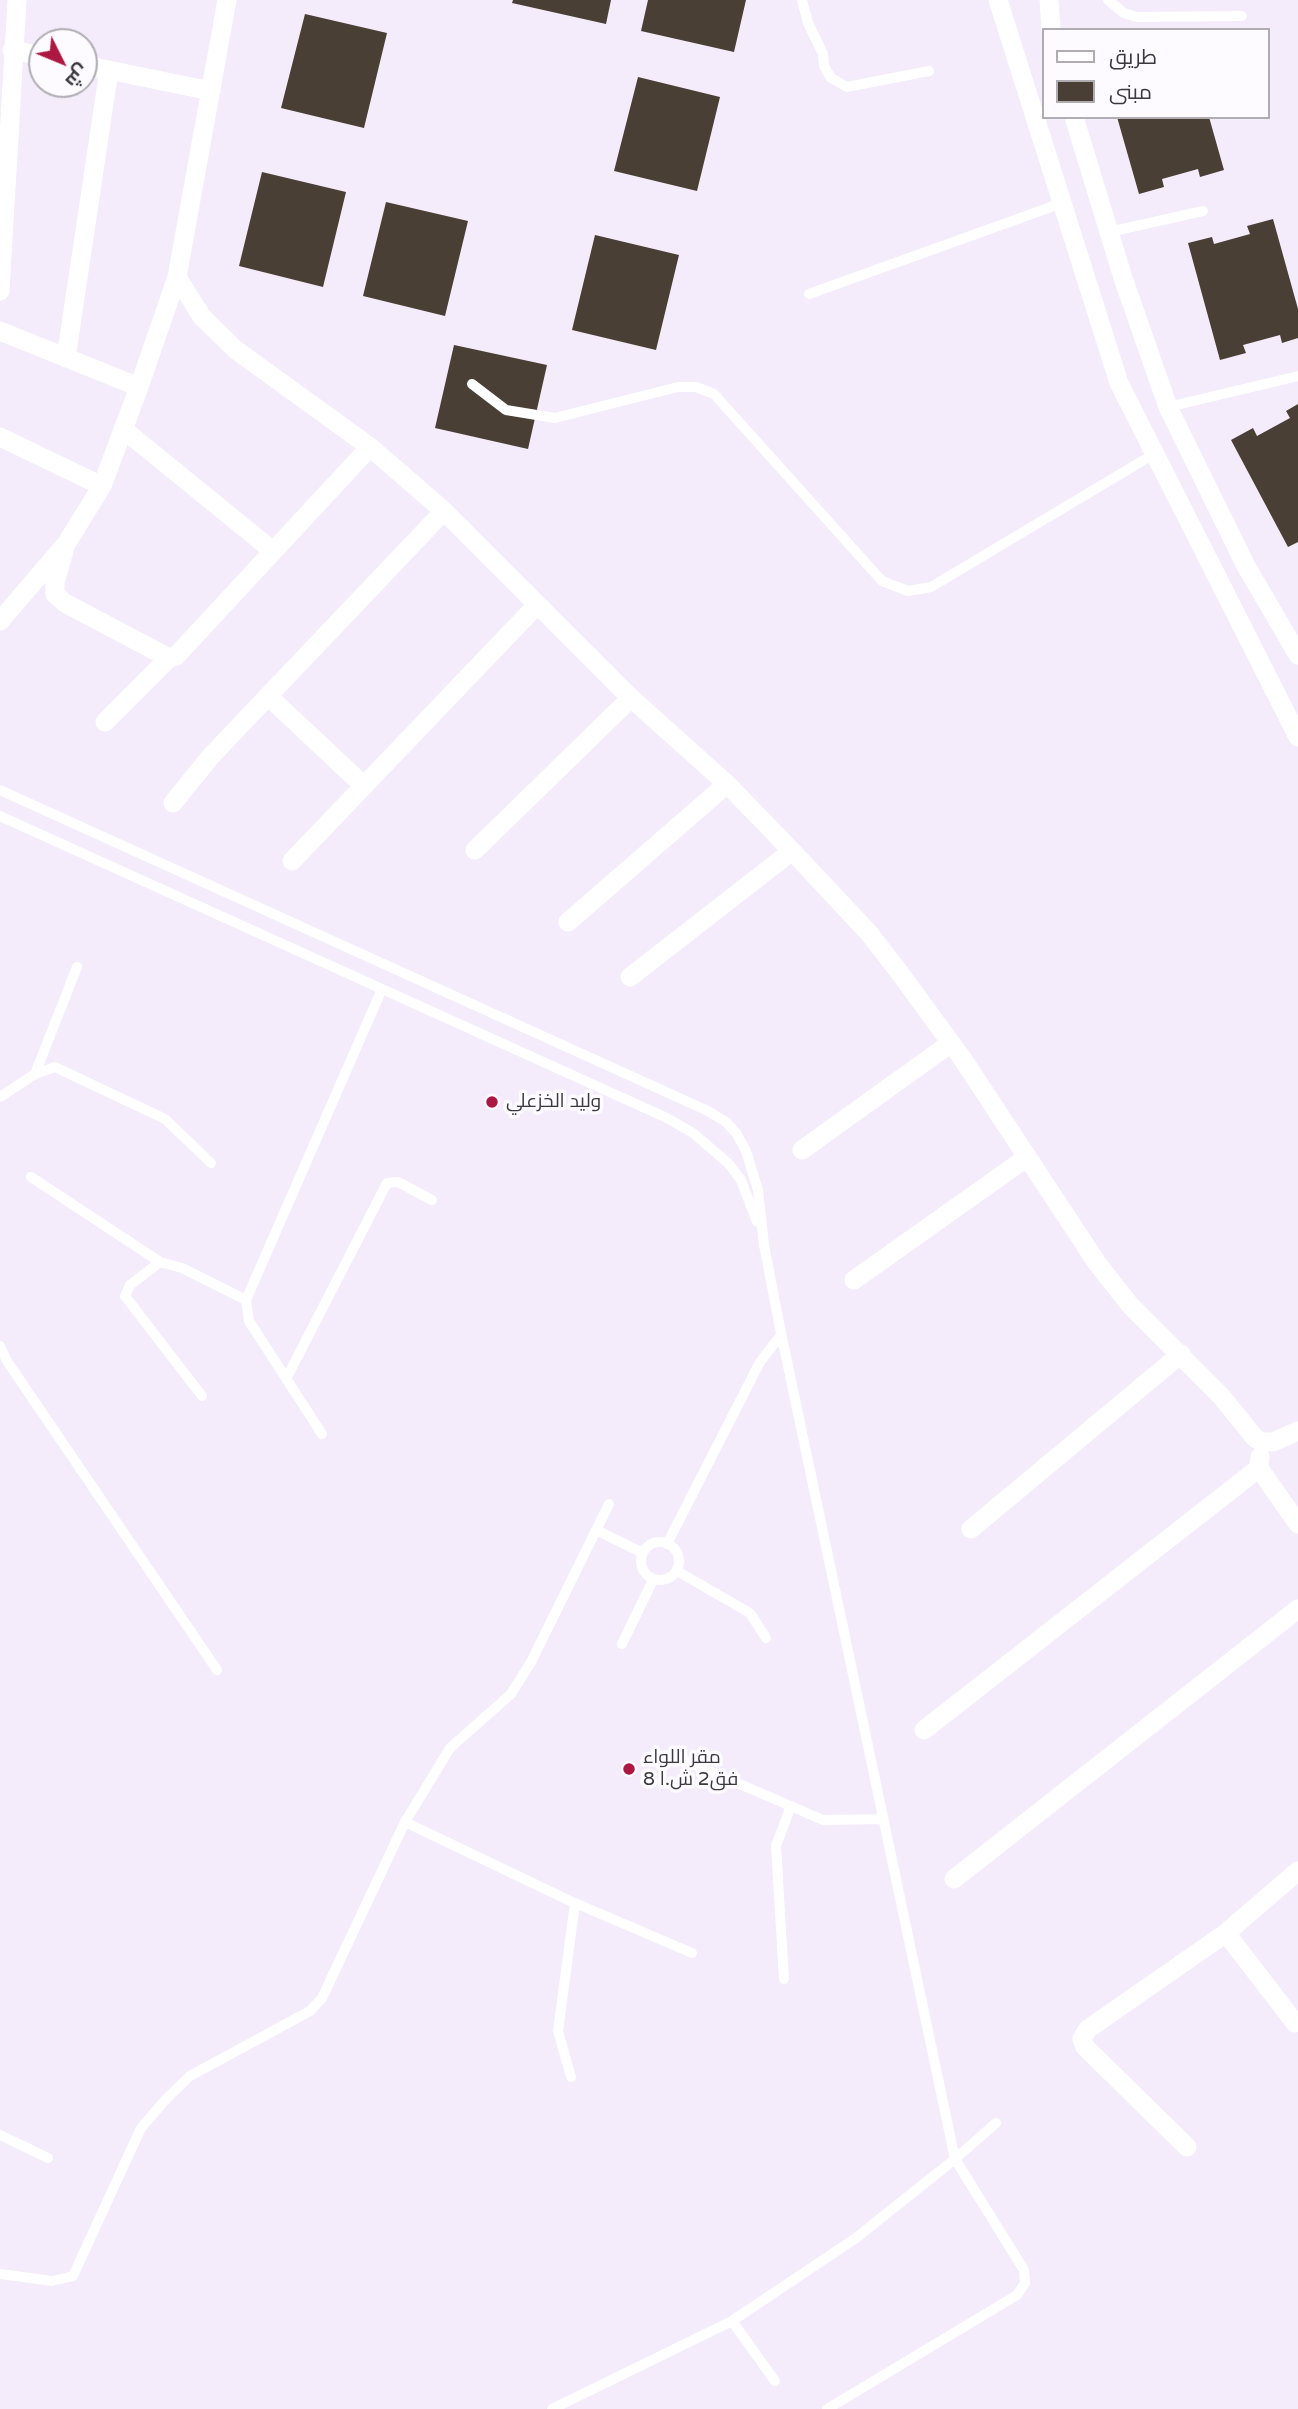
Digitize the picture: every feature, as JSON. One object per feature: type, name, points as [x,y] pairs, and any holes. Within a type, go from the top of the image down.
[{"type":"street","points":[[0,291],[17,0]]},
{"type":"street","points":[[0,621],[66,544],[102,486],[139,387],[177,277],[227,0]]},
{"type":"street","points":[[998,0],[1119,383],[1298,737]]},
{"type":"street","points":[[1049,0],[1051,28]]},
{"type":"street","points":[[12,50],[28,54]]},
{"type":"street","points":[[98,68],[211,91]]},
{"type":"street","points":[[66,358],[109,70]]},
{"type":"street","points":[[1075,119],[1168,407],[1246,566],[1298,655]]},
{"type":"street","points":[[177,277],[202,317],[236,350],[370,447],[444,511],[536,606],[631,698],[727,784],[792,850],[868,932],[951,1044],[1026,1158],[1130,1305],[1221,1396],[1255,1438],[1262,1443],[1273,1442],[1298,1431]]},
{"type":"street","points":[[0,331],[139,387]]},
{"type":"street","points":[[123,429],[273,551]]},
{"type":"street","points":[[0,438],[102,486]]},
{"type":"street","points":[[105,722],[169,658],[176,656],[370,447]]},
{"type":"street","points":[[173,803],[211,756],[444,511]]},
{"type":"street","points":[[66,544],[55,582],[55,594],[65,603],[169,658]]},
{"type":"street","points":[[292,861],[536,606]]},
{"type":"street","points":[[268,696],[363,786]]},
{"type":"street","points":[[475,850],[631,698]]},
{"type":"street","points":[[568,922],[727,784]]},
{"type":"street","points":[[630,977],[792,850]]},
{"type":"street","points":[[802,1150],[951,1044]]},
{"type":"street","points":[[854,1280],[1026,1158]]},
{"type":"street","points":[[971,1530],[1181,1354]]},
{"type":"street","points":[[1262,1443],[1259,1468],[1298,1524]]},
{"type":"street","points":[[923,1730],[1259,1468]]},
{"type":"street","points":[[954,1879],[1298,1609]]},
{"type":"street","points":[[1186,2147],[1085,2047],[1083,2039],[1088,2029],[1226,1933],[1298,1871]]},
{"type":"street","points":[[1226,1933],[1295,2023]]},
{"type":"lane","points":[[802,0],[808,23],[823,54],[824,66],[831,78],[847,87],[929,71]]},
{"type":"lane","points":[[1108,0],[1124,13],[1137,17],[1242,16]]},
{"type":"lane","points":[[809,294],[1062,203]]},
{"type":"lane","points":[[1110,232],[1203,211]]},
{"type":"lane","points":[[1168,407],[1298,376]]},
{"type":"lane","points":[[472,384],[506,410],[555,418],[678,387],[696,387],[714,394],[882,581],[908,591],[932,587],[1154,454]]},
{"type":"lane","points":[[0,790],[708,1111],[726,1122],[737,1134],[746,1151],[758,1190],[764,1245],[781,1335],[955,2159],[1024,2270],[1025,2283],[1017,2295],[827,2409]]},
{"type":"lane","points":[[0,817],[667,1118],[693,1133],[729,1164],[741,1180],[764,1245]]},
{"type":"lane","points":[[35,1074],[76,967]]},
{"type":"lane","points":[[322,1434],[249,1321],[246,1300],[382,989]]},
{"type":"lane","points":[[0,1097],[35,1074],[55,1067],[164,1119],[211,1163]]},
{"type":"lane","points":[[30,1177],[160,1262],[182,1268],[246,1300]]},
{"type":"lane","points":[[286,1379],[387,1183],[398,1182],[432,1200]]},
{"type":"lane","points":[[160,1262],[130,1285],[125,1296],[202,1396]]},
{"type":"lane","points":[[667,1544],[760,1362],[781,1335]]},
{"type":"lane","points":[[0,1346],[7,1361],[218,1670]]},
{"type":"lane","points":[[0,2274],[52,2281],[73,2276],[141,2128],[167,2098],[190,2076],[310,2011],[322,1998],[405,1822],[450,1748],[511,1694],[530,1662],[609,1504]]},
{"type":"lane","points":[[596,1530],[643,1553]]},
{"type":"lane","points":[[658,1542],[667,1544],[676,1550],[679,1561],[677,1571],[667,1579],[653,1580],[645,1573],[641,1563],[643,1553],[658,1542]]},
{"type":"lane","points":[[677,1571],[750,1613],[766,1638]]},
{"type":"lane","points":[[622,1644],[653,1580]]},
{"type":"lane","points":[[677,1757],[823,1820],[882,1819]]},
{"type":"lane","points":[[784,1979],[776,1846],[791,1806]]},
{"type":"lane","points":[[405,1822],[575,1903],[692,1954]]},
{"type":"lane","points":[[571,2077],[558,2031],[575,1903]]},
{"type":"lane","points":[[553,2409],[732,2320],[856,2238],[996,2123]]},
{"type":"lane","points":[[0,2135],[48,2158]]},
{"type":"lane","points":[[732,2320],[775,2381]]},
{"type":"building","points":[[513,0],[611,0],[606,24],[512,3]]},
{"type":"building","points":[[648,0],[746,0],[734,52],[641,31]]},
{"type":"building","points":[[305,14],[387,33],[364,128],[281,108]]},
{"type":"building","points":[[638,77],[720,97],[697,191],[614,171]]},
{"type":"building","points":[[1118,119],[1210,119],[1224,170],[1200,177],[1198,169],[1162,179],[1164,187],[1139,194]]},
{"type":"building","points":[[262,172],[346,192],[323,287],[239,266]]},
{"type":"building","points":[[386,202],[468,221],[445,316],[363,296]]},
{"type":"building","points":[[1273,219],[1298,309],[1298,338],[1282,343],[1280,335],[1243,345],[1246,353],[1220,360],[1188,243],[1212,237],[1214,244],[1250,234],[1247,226]]},
{"type":"building","points":[[595,235],[679,255],[656,350],[572,330]]},
{"type":"building","points":[[454,345],[547,365],[528,449],[435,428]]},
{"type":"building","points":[[1298,404],[1298,542],[1288,547],[1231,440],[1253,428],[1257,436],[1290,418],[1286,411]]},
{"type":"place","name":"وليد الخزعلي","points":[[492,1102]]},
{"type":"place","name":"مقر اللواء 8 فق2 ش.ا","points":[[629,1769]]}]
